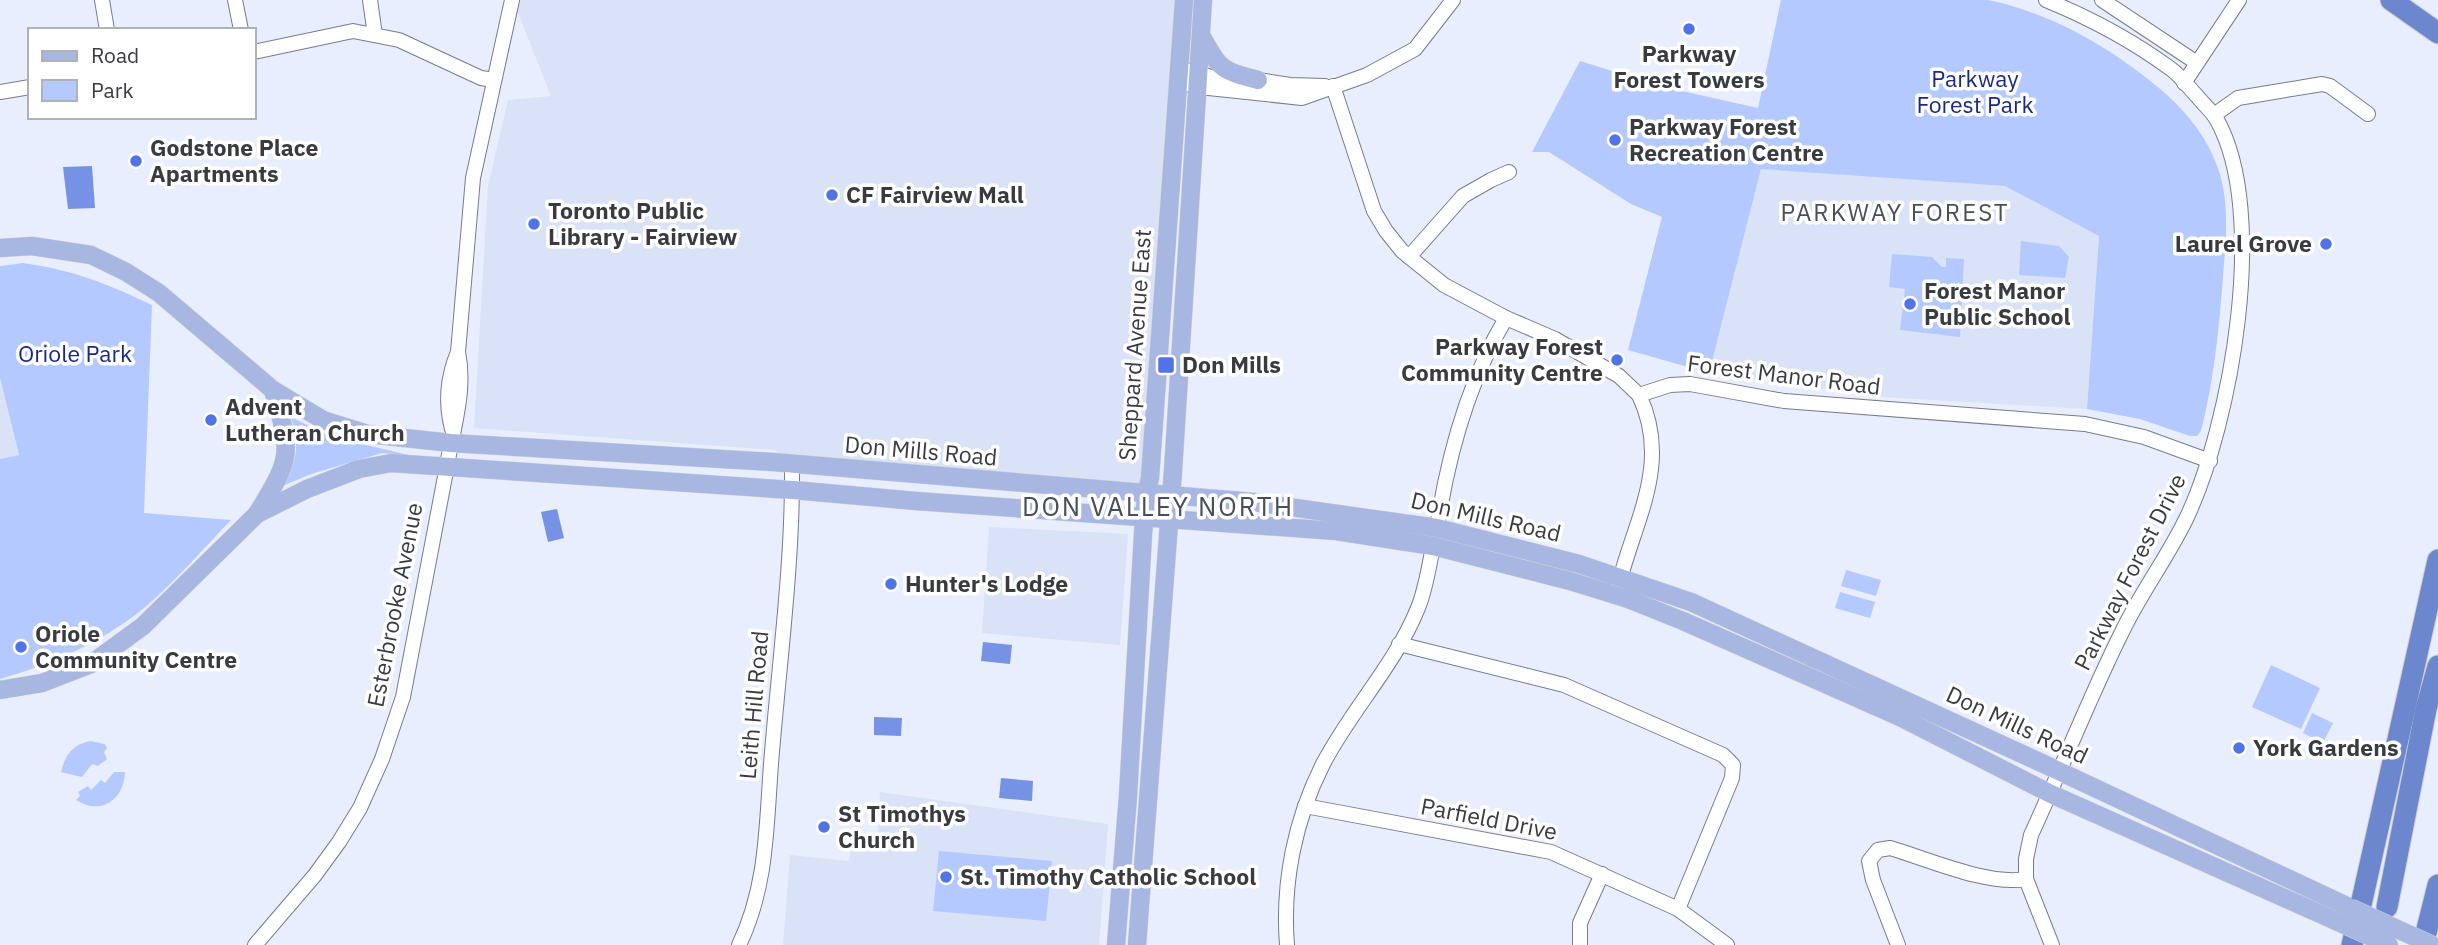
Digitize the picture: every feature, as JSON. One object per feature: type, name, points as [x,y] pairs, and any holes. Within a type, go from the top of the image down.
[{"type":"highway","points":[[2393,0],[2438,23]]},
{"type":"highway","points":[[2393,0],[2438,33]]},
{"type":"highway","points":[[2350,926],[2438,560]]},
{"type":"highway","points":[[2387,907],[2426,709],[2438,667]]},
{"type":"highway","points":[[2377,945],[2438,715]]},
{"type":"highway","points":[[2423,945],[2438,885]]},
{"type":"main road","name":"Sheppard Avenue East","points":[[1116,945],[1128,796],[1144,517],[1150,478],[1184,0]]},
{"type":"main road","name":"Sheppard Avenue East","points":[[1137,945],[1170,519],[1203,0]]},
{"type":"main road","points":[[1202,37],[1222,69],[1258,79]]},
{"type":"main road","name":"Don Mills Road","points":[[0,248],[32,246],[91,255],[126,272],[159,293],[272,390],[324,420],[358,431],[1254,502],[1437,527],[1579,564],[1683,621],[1899,717],[2051,794],[2350,926],[2436,944]]},
{"type":"main road","points":[[0,690],[42,683],[91,664],[143,626],[257,513],[280,476],[287,450],[285,431],[272,390]]},
{"type":"main road","name":"Don Mills Road","points":[[257,513],[307,489],[359,469],[391,463],[793,489],[916,501],[1336,531],[1433,546],[1570,581],[1618,586],[1691,602],[2060,771],[2389,945]]},
{"type":"street","points":[[102,0],[107,28]]},
{"type":"street","points":[[235,0],[241,28]]},
{"type":"street","points":[[370,0],[375,34]]},
{"type":"street","name":"Esterbrooke Avenue","points":[[255,945],[315,875],[360,808],[382,759],[403,697],[458,411],[462,372],[458,352],[473,178],[512,0]]},
{"type":"street","points":[[1179,76],[1302,98],[1367,75],[1415,49],[1453,0]]},
{"type":"street","name":"Parkway Forest Drive","points":[[2026,879],[2026,859],[2031,835],[2122,630],[2188,516],[2210,461],[2225,407],[2241,281],[2242,220],[2237,172],[2214,115],[2173,70],[2075,5],[2046,0]]},
{"type":"street","points":[[2102,0],[2197,63]]},
{"type":"street","points":[[2184,83],[2239,0]]},
{"type":"street","points":[[256,52],[353,31],[399,40],[481,78],[494,80]]},
{"type":"street","points":[[1199,80],[1258,79],[1290,85],[1333,86]]},
{"type":"street","points":[[2214,115],[2238,98],[2322,83],[2368,114]]},
{"type":"street","points":[[1333,86],[1374,211],[1386,231],[1409,257],[1444,285],[1506,318],[1555,339],[1619,376],[1639,395],[1650,434],[1653,463],[1646,503],[1618,586]]},
{"type":"street","points":[[0,92],[28,87]]},
{"type":"street","points":[[1409,257],[1463,196],[1509,172]]},
{"type":"street","points":[[1437,527],[1455,437],[1471,390],[1506,318]]},
{"type":"street","name":"Forest Manor Road","points":[[1639,395],[1670,385],[1690,384],[1784,401],[2085,424],[2144,437],[2210,461]]},
{"type":"street","name":"Leith Hill Road","points":[[739,945],[750,922],[763,869],[786,608],[792,464]]},
{"type":"street","points":[[1287,945],[1288,874],[1305,806],[1325,761],[1399,644],[1417,610],[1426,587],[1433,546]]},
{"type":"street","points":[[1399,644],[1564,685],[1723,755],[1732,765],[1732,778],[1678,909]]},
{"type":"street","name":"Parfield Drive","points":[[1305,806],[1551,852],[1678,909],[1727,945]]},
{"type":"street","points":[[1898,945],[1873,880],[1869,862],[1878,850],[1890,848],[1988,878],[2014,881],[2026,879],[2052,945]]},
{"type":"street","points":[[1580,945],[1580,923],[1602,874]]},
{"type":"shaded area","points":[[513,0],[1184,0],[1146,495],[788,462],[775,450],[474,428],[488,186],[508,100],[551,96]]},
{"type":"shaded area","points":[[92,166],[95,208],[68,209],[63,167]]},
{"type":"shaded area","name":"Forest Manor Public School","points":[[1761,168],[2005,186],[2099,236],[2087,409],[1882,397],[1709,373]]},
{"type":"shaded area","points":[[0,378],[19,456],[0,459]]},
{"type":"shaded area","points":[[557,509],[564,538],[548,542],[541,512]]},
{"type":"shaded area","points":[[989,527],[1128,534],[1120,645],[982,633]]},
{"type":"shaded area","points":[[983,642],[1012,645],[1010,664],[981,661]]},
{"type":"shaded area","points":[[874,717],[902,718],[901,736],[874,735]]},
{"type":"shaded area","points":[[1001,778],[1033,781],[1032,801],[999,798]]},
{"type":"shaded area","name":"St. Timothy Catholic School","points":[[880,792],[1108,824],[1099,945],[783,945],[790,855],[849,861],[852,844],[877,847]]},
{"type":"green space","name":"Parkway Forest Park","points":[[1781,0],[1988,0],[2005,4],[2058,23],[2092,40],[2141,73],[2175,103],[2203,137],[2213,156],[2221,177],[2226,211],[2217,343],[2205,413],[2201,431],[2197,436],[2140,419],[2087,409],[2099,236],[2005,186],[1761,169],[1709,373],[1628,350],[1662,217],[1631,204],[1549,152],[1532,152],[1580,61],[1664,87],[1758,108]]},
{"type":"green space","points":[[2021,241],[2059,246],[2069,257],[2065,278],[2019,275]]},
{"type":"green space","points":[[1892,254],[1932,257],[1942,267],[1946,267],[1946,258],[1964,259],[1960,337],[1900,330],[1905,289],[1889,287]]},
{"type":"green space","name":"Oriole Park","points":[[23,263],[89,278],[152,305],[144,513],[231,520],[166,588],[111,632],[75,651],[0,679],[0,459],[19,455],[0,378],[0,266]]},
{"type":"green space","points":[[291,417],[332,437],[413,456],[382,453],[311,474],[278,488],[290,470],[295,454],[296,438]]},
{"type":"green space","points":[[1846,570],[1881,580],[1876,596],[1841,586]]},
{"type":"green space","points":[[1840,592],[1875,602],[1870,618],[1835,608]]},
{"type":"green space","points":[[2271,665],[2320,688],[2301,729],[2252,707]]},
{"type":"green space","points":[[2312,713],[2333,723],[2323,743],[2303,733]]},
{"type":"green space","points":[[90,741],[105,744],[107,759],[98,766],[92,764],[82,777],[61,772],[70,752],[78,745]]},
{"type":"green space","points":[[114,772],[125,772],[124,782],[110,803],[94,806],[76,800],[80,796],[78,792],[88,786],[91,790],[101,780],[105,783]]},
{"type":"green space","points":[[939,851],[1052,861],[1046,921],[933,911]]},
{"type":"place","name":"Parkway Forest Towers","points":[[1689,29]]},
{"type":"place","name":"Parkway Forest Recreation Centre","points":[[1615,140]]},
{"type":"place","name":"Godstone Place Apartments","points":[[136,161]]},
{"type":"place","name":"CF Fairview Mall","points":[[832,195]]},
{"type":"place","name":"Toronto Public Library - Fairview","points":[[534,224]]},
{"type":"place","name":"Laurel Grove","points":[[2326,244]]},
{"type":"place","name":"Forest Manor Public School","points":[[1910,304]]},
{"type":"place","name":"Parkway Forest Community Centre","points":[[1617,360]]},
{"type":"place","name":"Don Mills","points":[[1166,365]]},
{"type":"place","name":"Advent Lutheran Church","points":[[211,420]]},
{"type":"place","name":"Hunter's Lodge","points":[[891,584]]},
{"type":"place","name":"Oriole Community Centre","points":[[21,647]]},
{"type":"place","name":"York Gardens","points":[[2239,748]]},
{"type":"place","name":"St Timothys Church","points":[[824,827]]},
{"type":"place","name":"St. Timothy Catholic School","points":[[946,877]]},
{"type":"district","name":"PARKWAY FOREST","points":[[1895,213]]},
{"type":"district","name":"DON VALLEY NORTH","points":[[1158,507]]}]
